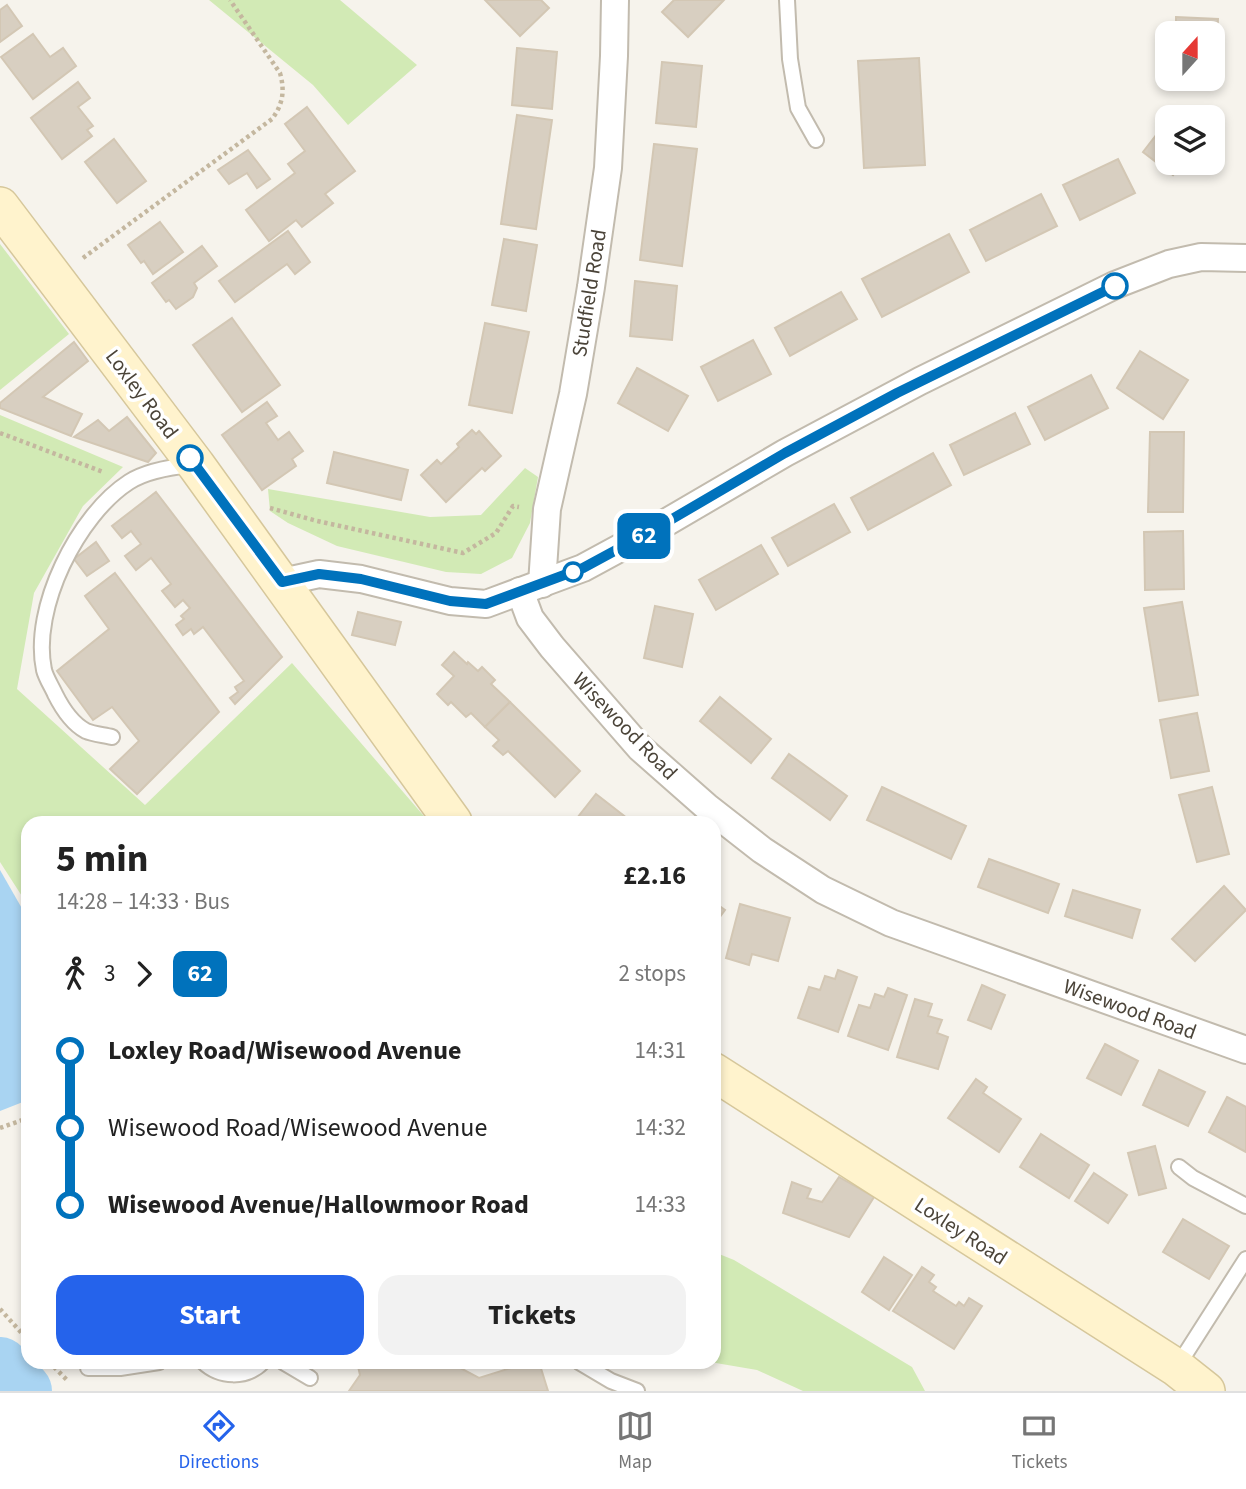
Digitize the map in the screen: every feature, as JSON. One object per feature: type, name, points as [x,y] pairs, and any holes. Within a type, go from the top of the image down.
[{"type":"main road","name":"Loxley Road","points":[[0,206],[196,465],[449,816]]},
{"type":"main road","name":"Loxley Road","points":[[721,1076],[1177,1368],[1206,1391]]},
{"type":"street","name":"Studfield Road","points":[[531,588],[575,380],[608,168],[615,0]]},
{"type":"street","points":[[282,582],[319,574],[361,579],[450,601],[486,604],[583,568],[785,453],[920,381],[1115,285],[1169,264],[1201,257],[1246,258]]},
{"type":"street","name":"Wisewood Road","points":[[531,588],[530,618],[552,647],[640,748],[720,816]]},
{"type":"street","name":"Wisewood Road","points":[[721,817],[762,850],[823,890],[891,923],[1246,1050]]},
{"type":"lane","points":[[787,0],[790,59],[798,108],[816,140]]},
{"type":"lane","points":[[112,737],[86,731],[63,711],[44,670],[43,628],[53,585],[74,546],[100,508],[130,482],[172,467],[196,465]]},
{"type":"lane","points":[[1179,1167],[1193,1178],[1246,1206]]},
{"type":"lane","points":[[1177,1368],[1246,1259]]},
{"type":"lane","points":[[212,1369],[229,1375],[254,1369]]},
{"type":"lane","points":[[294,1369],[310,1378]]},
{"type":"lane","points":[[591,1369],[611,1381],[637,1391]]},
{"type":"path","points":[[54,279],[272,119],[281,106],[284,86],[280,73],[230,0]]},
{"type":"path","points":[[0,433],[130,482]]},
{"type":"path","points":[[266,507],[317,522],[463,553],[496,533],[513,506],[547,509]]},
{"type":"path","points":[[0,1128],[21,1120]]},
{"type":"path","points":[[0,1309],[21,1332]]},
{"type":"path","points":[[56,1369],[68,1381]]},
{"type":"green space","points":[[209,0],[340,0],[417,65],[348,125],[313,85]]},
{"type":"green space","points":[[0,244],[69,334],[0,390]]},
{"type":"green space","points":[[0,415],[123,467],[83,506],[34,593],[17,689],[145,805],[292,663],[424,816],[21,816],[21,895],[0,862]]},
{"type":"green space","points":[[525,468],[538,477],[530,523],[512,558],[481,574],[446,572],[337,546],[288,523],[270,511],[268,489],[430,517],[481,515]]},
{"type":"green space","points":[[721,1255],[734,1260],[912,1367],[925,1391],[803,1391],[757,1370],[721,1364]]},
{"type":"green space","points":[[0,1357],[29,1391],[0,1391]]},
{"type":"water","points":[[0,870],[21,907],[21,1103],[0,1111]]},
{"type":"building","points":[[485,0],[541,0],[549,8],[520,36]]},
{"type":"building","points":[[674,0],[724,0],[688,37],[662,12]]},
{"type":"building","points":[[7,5],[22,26],[0,42],[0,10]]},
{"type":"building","points":[[1176,17],[1218,19],[1218,21],[1176,21]]},
{"type":"building","points":[[33,34],[50,57],[63,48],[76,66],[33,99],[1,57]]},
{"type":"building","points":[[517,48],[557,52],[552,109],[512,105]]},
{"type":"building","points":[[919,58],[925,165],[864,168],[858,61]]},
{"type":"building","points":[[662,62],[702,66],[696,127],[656,123]]},
{"type":"building","points":[[78,82],[90,98],[78,107],[93,126],[87,130],[92,136],[62,159],[31,118]]},
{"type":"building","points":[[307,107],[355,171],[325,194],[333,203],[302,227],[296,220],[269,241],[246,210],[295,173],[288,164],[305,151],[285,124]]},
{"type":"building","points":[[517,115],[552,120],[536,229],[501,224]]},
{"type":"building","points":[[1155,136],[1155,161],[1143,152]]},
{"type":"building","points":[[114,139],[146,181],[117,203],[85,162]]},
{"type":"building","points":[[654,144],[697,149],[682,266],[640,260]]},
{"type":"building","points":[[248,150],[270,179],[257,188],[247,173],[229,184],[218,170]]},
{"type":"building","points":[[1118,159],[1135,193],[1080,220],[1063,185]]},
{"type":"building","points":[[1041,194],[1057,226],[986,261],[970,230]]},
{"type":"building","points":[[160,222],[183,252],[153,274],[128,245]]},
{"type":"building","points":[[288,231],[310,262],[295,274],[287,264],[235,302],[219,281]]},
{"type":"building","points":[[949,234],[969,272],[882,317],[862,279]]},
{"type":"building","points":[[504,239],[537,245],[526,311],[492,305]]},
{"type":"building","points":[[202,246],[217,266],[194,283],[197,288],[193,297],[176,309],[169,300],[166,302],[152,283]]},
{"type":"building","points":[[635,281],[677,286],[672,340],[630,336]]},
{"type":"building","points":[[841,292],[857,319],[790,356],[775,328]]},
{"type":"building","points":[[232,318],[280,385],[242,412],[193,345]]},
{"type":"building","points":[[485,323],[529,332],[512,413],[469,405]]},
{"type":"building","points":[[753,340],[771,374],[718,401],[701,367]]},
{"type":"building","points":[[74,342],[88,361],[43,397],[82,414],[71,436],[0,408],[0,403]]},
{"type":"building","points":[[1140,351],[1188,380],[1163,419],[1117,388]]},
{"type":"building","points":[[637,368],[688,396],[668,431],[618,403]]},
{"type":"building","points":[[1091,375],[1108,408],[1045,440],[1028,407]]},
{"type":"building","points":[[267,402],[277,416],[266,423],[278,440],[289,432],[303,451],[292,459],[296,466],[262,490],[222,435]]},
{"type":"building","points":[[1015,413],[1030,444],[964,475],[950,445]]},
{"type":"building","points":[[127,417],[156,453],[148,462],[74,437],[98,420],[109,431]]},
{"type":"building","points":[[472,430],[476,434],[479,431],[501,456],[485,471],[482,468],[446,502],[421,475],[437,460],[441,464]]},
{"type":"building","points":[[1150,432],[1184,432],[1183,512],[1148,512]]},
{"type":"building","points":[[334,452],[408,470],[401,500],[327,483]]},
{"type":"building","points":[[933,453],[951,485],[868,530],[851,498]]},
{"type":"building","points":[[156,492],[282,657],[235,704],[230,698],[238,692],[235,687],[244,681],[203,627],[194,634],[191,629],[183,635],[176,625],[184,619],[181,616],[190,608],[183,600],[175,607],[162,591],[171,584],[151,558],[136,570],[125,556],[141,544],[131,531],[122,538],[112,526]]},
{"type":"building","points":[[834,504],[850,532],[788,566],[772,538]]},
{"type":"building","points":[[1183,531],[1184,589],[1145,590],[1144,532]]},
{"type":"building","points":[[96,542],[109,561],[87,576],[74,559]]},
{"type":"building","points":[[761,545],[778,574],[716,610],[699,580]]},
{"type":"building","points":[[115,573],[219,712],[137,794],[110,769],[139,741],[112,707],[93,720],[57,671],[109,629],[85,596]]},
{"type":"building","points":[[1182,602],[1198,695],[1159,701],[1144,608]]},
{"type":"building","points":[[655,606],[693,614],[682,667],[644,658]]},
{"type":"building","points":[[358,612],[401,622],[395,645],[352,635]]},
{"type":"building","points":[[454,652],[478,671],[482,667],[495,680],[491,684],[510,702],[485,727],[471,713],[466,717],[451,702],[448,705],[437,694],[454,676],[442,665]]},
{"type":"building","points":[[720,697],[771,739],[751,763],[700,721]]},
{"type":"building","points":[[510,702],[580,771],[555,797],[508,751],[503,755],[493,746],[499,740],[485,727]]},
{"type":"building","points":[[1197,713],[1209,771],[1171,778],[1160,720]]},
{"type":"building","points":[[789,754],[847,796],[830,820],[772,778]]},
{"type":"building","points":[[882,787],[966,826],[951,859],[867,820]]},
{"type":"building","points":[[1212,787],[1229,854],[1197,862],[1179,795]]},
{"type":"building","points":[[596,794],[624,816],[579,816]]},
{"type":"building","points":[[989,859],[1059,884],[1048,913],[978,887]]},
{"type":"building","points":[[1224,886],[1246,910],[1195,961],[1172,939]]},
{"type":"building","points":[[1073,890],[1140,910],[1132,938],[1065,916]]},
{"type":"building","points":[[740,904],[790,918],[778,961],[752,954],[749,965],[726,958]]},
{"type":"building","points":[[838,970],[857,977],[838,1032],[798,1018],[809,987],[820,990],[825,976],[835,979]]},
{"type":"building","points":[[982,985],[1005,995],[991,1029],[968,1020]]},
{"type":"building","points":[[888,988],[907,995],[888,1050],[848,1036],[859,1005],[870,1008],[875,994],[884,997]]},
{"type":"building","points":[[915,999],[932,1004],[928,1016],[942,1020],[937,1033],[948,1037],[938,1069],[897,1057]]},
{"type":"building","points":[[1105,1044],[1138,1061],[1121,1095],[1087,1078]]},
{"type":"building","points":[[1159,1070],[1205,1092],[1188,1126],[1143,1105]]},
{"type":"building","points":[[976,1079],[987,1087],[983,1093],[1021,1119],[999,1152],[948,1118]]},
{"type":"building","points":[[1227,1097],[1246,1107],[1246,1152],[1209,1132]]},
{"type":"building","points":[[1041,1134],[1089,1165],[1069,1198],[1020,1167]]},
{"type":"building","points":[[1155,1146],[1166,1188],[1139,1195],[1128,1153]]},
{"type":"building","points":[[1094,1173],[1127,1195],[1108,1223],[1075,1201]]},
{"type":"building","points":[[839,1177],[874,1197],[849,1237],[783,1213],[792,1182],[811,1189],[807,1198],[822,1202]]},
{"type":"building","points":[[1183,1219],[1229,1246],[1209,1279],[1163,1252]]},
{"type":"building","points":[[884,1257],[912,1275],[889,1310],[862,1292]]},
{"type":"building","points":[[922,1267],[934,1275],[929,1282],[936,1287],[933,1291],[956,1306],[959,1302],[964,1306],[969,1298],[982,1306],[954,1349],[893,1311]]},
{"type":"building","points":[[359,1369],[462,1369],[479,1378],[508,1369],[541,1369],[548,1391],[349,1391],[360,1375]]},
{"type":"waterway","points":[[0,1366],[23,1391]]},
{"type":"bus line","name":"62","points":[[190,458],[282,582],[319,574],[361,579],[450,601],[486,604],[583,568],[785,453],[897,393],[1115,286]]}]
